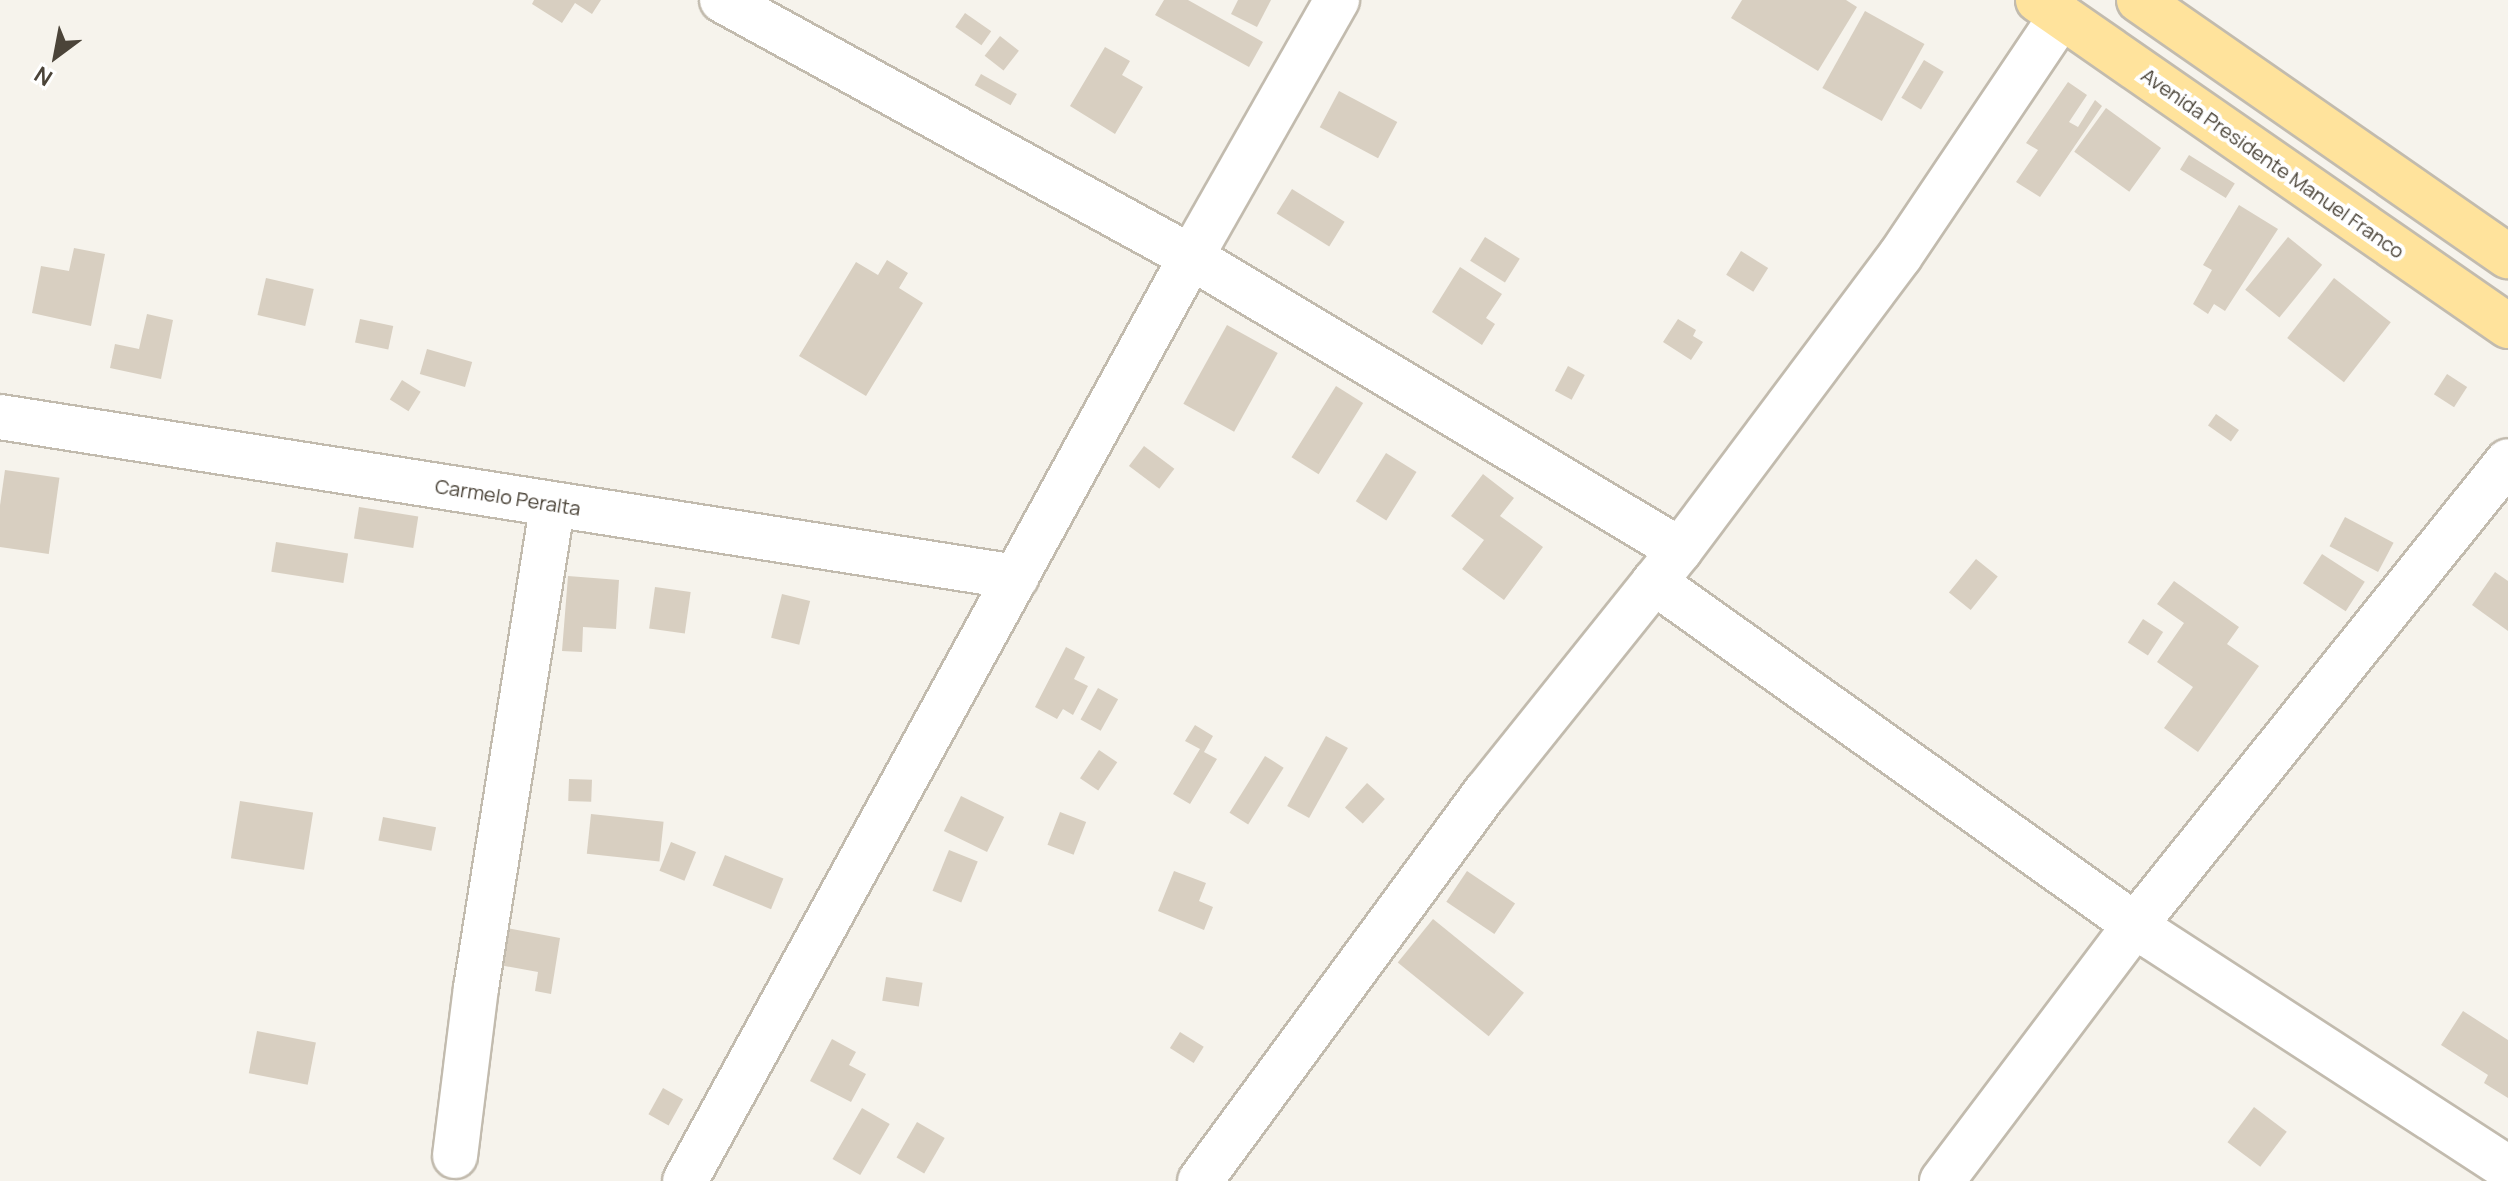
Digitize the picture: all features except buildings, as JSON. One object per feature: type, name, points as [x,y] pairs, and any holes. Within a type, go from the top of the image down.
[{"type":"main road","points":[[2139,0],[2508,256]]},
{"type":"main road","name":"Avenida Presidente Manuel Franco","points":[[2050,8],[2508,326]]},
{"type":"street","points":[[722,0],[1191,257],[1667,566],[2135,925],[2508,1168]]},
{"type":"street","points":[[685,1181],[1191,257],[1337,0]]},
{"type":"street","points":[[1200,1181],[1486,792],[1667,566],[1900,256],[2050,8]]},
{"type":"street","name":"Carmelo Peralta","points":[[0,417],[1016,577]]},
{"type":"street","points":[[1942,1181],[2135,925],[2508,461]]},
{"type":"street","points":[[455,1156],[476,988],[553,504]]}]
